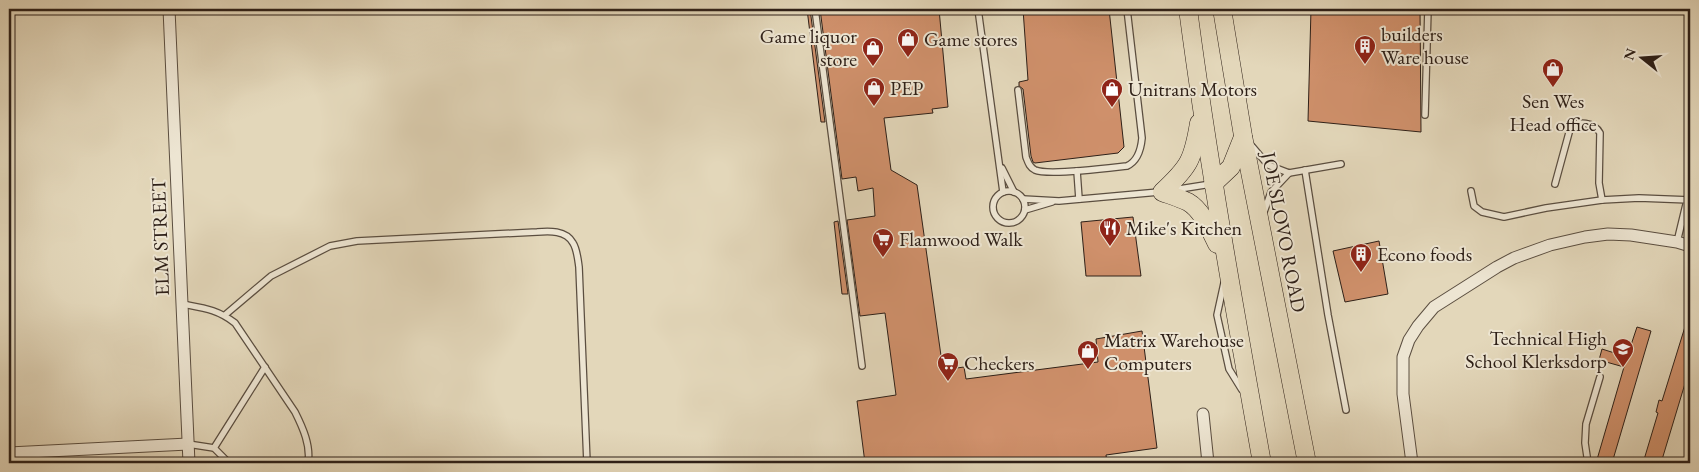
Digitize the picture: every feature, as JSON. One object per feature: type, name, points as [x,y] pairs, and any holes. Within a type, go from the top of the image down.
[{"type":"highway","points":[[1188,9],[1201,109],[1226,266],[1262,463]]},
{"type":"highway","name":"JOE SLOVO ROAD","points":[[1222,9],[1243,136],[1307,463]]},
{"type":"highway","points":[[1201,109],[1195,148],[1190,161],[1178,177],[1162,192],[1194,206],[1207,224],[1226,266]]},
{"type":"highway","points":[[1213,184],[1231,167],[1243,136]]},
{"type":"street","name":"ELM STREET","points":[[169,9],[189,463]]},
{"type":"street","points":[[1412,463],[1403,394],[1403,357],[1409,340],[1434,307],[1497,267],[1514,258],[1550,245],[1585,237],[1631,234],[1690,246]]},
{"type":"street","points":[[1203,414],[1208,463]]},
{"type":"street","points":[[9,453],[188,444]]},
{"type":"lane","points":[[815,9],[862,366]]},
{"type":"lane","points":[[976,9],[979,17],[1003,192]]},
{"type":"lane","points":[[1018,90],[1026,157],[1030,166],[1038,171],[1077,171],[1127,166],[1133,163],[1140,149],[1142,138],[1127,9]]},
{"type":"lane","points":[[1425,115],[1428,9]]},
{"type":"lane","points":[[1555,184],[1570,129],[1579,123],[1590,124],[1597,128],[1600,133],[1599,183],[1602,200]]},
{"type":"lane","points":[[1243,136],[1268,165],[1289,173],[1341,164]]},
{"type":"lane","points":[[1000,163],[1014,192],[1023,199],[1059,201],[1162,192],[1213,184]]},
{"type":"lane","points":[[1305,170],[1328,315],[1346,410]]},
{"type":"lane","points":[[1077,171],[1079,199]]},
{"type":"lane","points":[[1261,222],[1271,192],[1289,173]]},
{"type":"lane","points":[[1677,242],[1690,188]]},
{"type":"lane","points":[[1471,191],[1474,206],[1482,212],[1504,217],[1546,208],[1602,200],[1639,198],[1688,199]]},
{"type":"lane","points":[[1014,192],[1003,192],[998,195],[992,205],[992,210],[997,219],[1006,224],[1012,224],[1020,219],[1025,210],[1023,199]]},
{"type":"lane","points":[[1025,210],[1059,201]]},
{"type":"lane","points":[[225,315],[271,276],[330,246],[357,240],[537,232],[562,234],[574,243],[579,267],[587,463]]},
{"type":"lane","points":[[182,304],[214,310],[225,315],[234,323],[295,412],[310,452],[308,463]]},
{"type":"lane","points":[[214,448],[265,367]]},
{"type":"lane","points":[[1588,463],[1586,424],[1600,376]]},
{"type":"lane","points":[[188,444],[214,448],[229,463]]},
{"type":"building","points":[[807,9],[810,9],[825,122],[821,122]]},
{"type":"building","name":"Flamwood Walk","points":[[820,9],[939,9],[948,107],[932,109],[933,113],[884,118],[891,170],[917,185],[943,370],[964,367],[966,379],[1098,362],[1096,339],[1142,331],[1157,448],[1106,455],[1107,463],[865,463],[857,401],[896,395],[885,313],[860,316],[847,220],[875,216],[873,188],[858,191],[856,177],[842,179]]},
{"type":"building","points":[[1023,9],[1109,9],[1124,147],[1118,153],[1033,162],[1023,89],[1019,86],[1019,82],[1028,80]]},
{"type":"building","name":"builders Ware house","points":[[1311,9],[1420,9],[1421,132],[1308,121]]},
{"type":"building","points":[[1133,217],[1141,276],[1086,276],[1081,222]]},
{"type":"building","points":[[838,221],[848,294],[842,294],[834,222]]},
{"type":"building","name":"Econo foods","points":[[1379,241],[1388,294],[1345,302],[1333,251]]},
{"type":"building","points":[[1688,317],[1690,317],[1690,367],[1661,463],[1643,463],[1658,413],[1656,412],[1659,400],[1662,401]]},
{"type":"building","points":[[1637,327],[1651,331],[1612,463],[1596,463],[1624,367],[1599,360],[1602,349],[1627,357]]},
{"type":"place","name":"Game stores","points":[[908,58]]},
{"type":"place","name":"builders Ware house","points":[[1365,65]]},
{"type":"place","name":"Game liquor store","points":[[873,67]]},
{"type":"place","name":"Sen Wes Head office","points":[[1553,88]]},
{"type":"place","name":"PEP","points":[[874,107]]},
{"type":"place","name":"Unitrans Motors","points":[[1112,108]]},
{"type":"place","name":"Mike's Kitchen","points":[[1110,247]]},
{"type":"place","name":"Flamwood Walk","points":[[883,258]]},
{"type":"place","name":"Econo foods","points":[[1361,273]]},
{"type":"place","name":"Technical High School Klerksdorp","points":[[1623,368]]},
{"type":"place","name":"Matrix Warehouse Computers","points":[[1088,370]]},
{"type":"place","name":"Checkers","points":[[948,382]]}]
